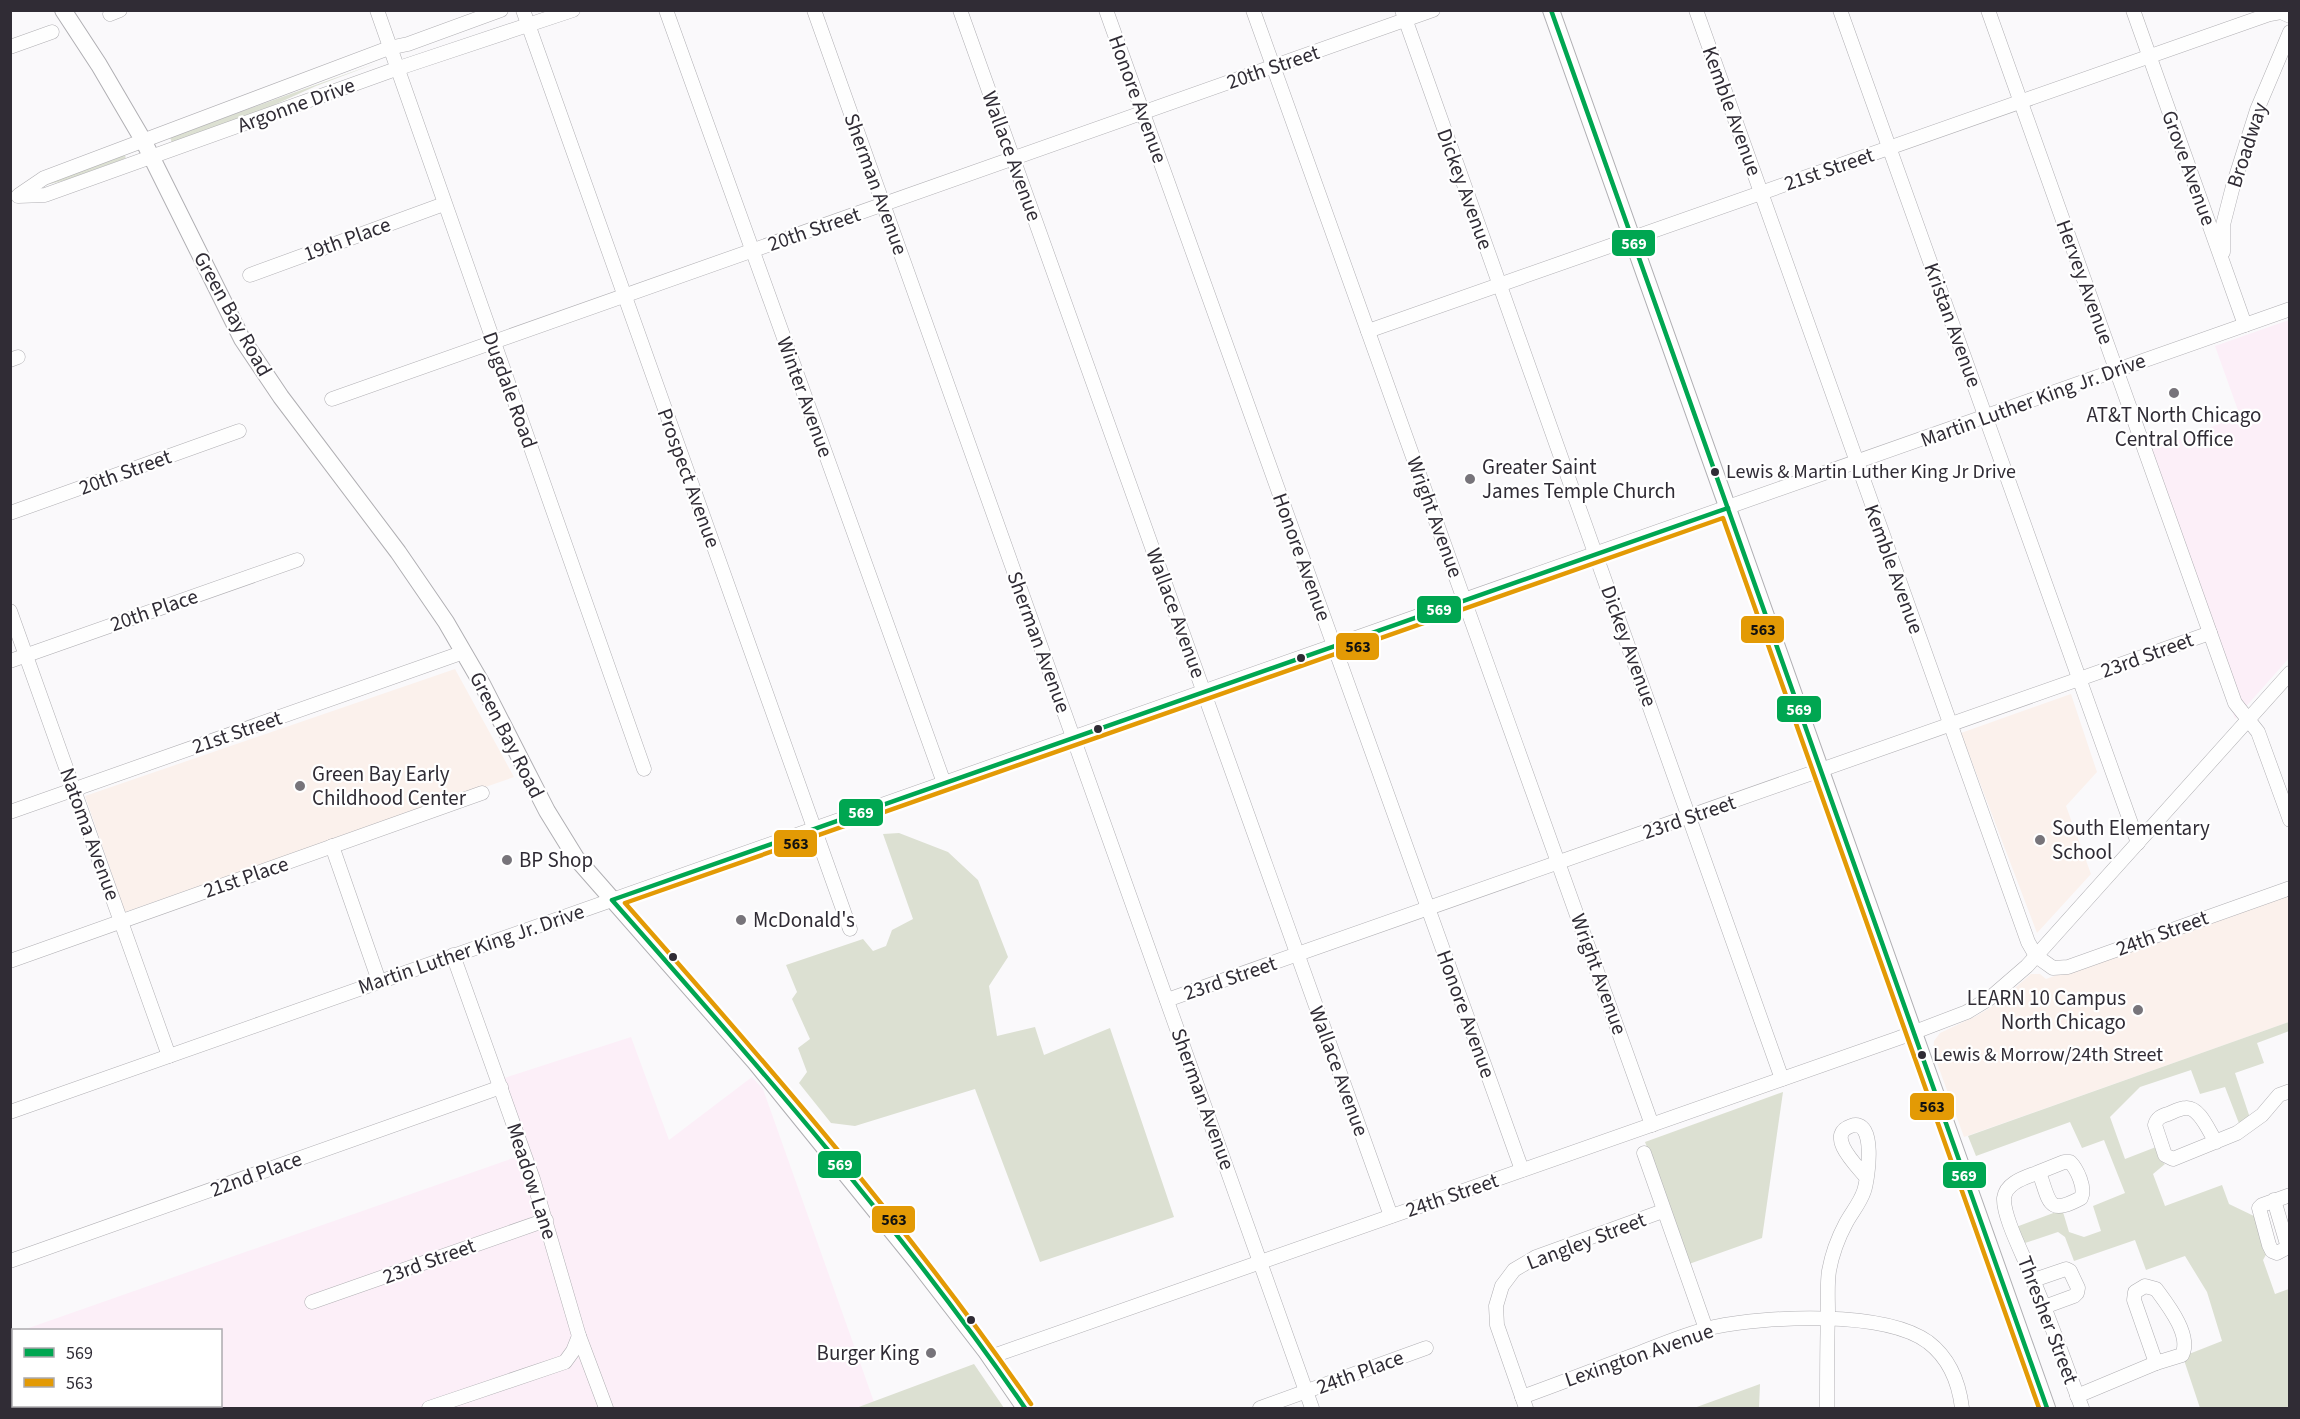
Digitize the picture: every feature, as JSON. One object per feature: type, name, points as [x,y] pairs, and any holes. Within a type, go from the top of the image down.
[{"type":"main road","name":"Green Bay Road","points":[[63,10],[104,73],[152,156],[233,323],[268,379],[415,575],[464,652],[551,819],[576,858],[755,1062],[917,1262],[990,1357],[1025,1408]]},
{"type":"main road","points":[[1551,10],[2047,1408]]},
{"type":"street","name":"Dugdale Road","points":[[377,10],[644,769]]},
{"type":"street","name":"Argonne Drive","points":[[14,197],[44,178],[389,48],[408,44],[501,10]]},
{"type":"street","name":"Prospect Avenue","points":[[523,10],[850,929]]},
{"type":"street","name":"Argonne Drive","points":[[14,197],[45,195],[396,69],[573,10]]},
{"type":"street","name":"Winter Avenue","points":[[666,10],[944,783]]},
{"type":"street","name":"Sherman Avenue","points":[[814,10],[1312,1408]]},
{"type":"street","name":"Wallace Avenue","points":[[960,10],[1391,1216]]},
{"type":"street","name":"Honore Avenue","points":[[1106,10],[1522,1170]]},
{"type":"street","name":"Wright Avenue","points":[[1253,10],[1652,1125]]},
{"type":"street","name":"20th Street","points":[[332,399],[1274,67],[1403,15],[1433,10]]},
{"type":"street","name":"Kemble Avenue","points":[[1696,10],[1949,725],[2028,942],[2036,956]]},
{"type":"street","name":"Kristan Avenue","points":[[1840,10],[2138,843]]},
{"type":"street","name":"Hervey Avenue","points":[[1988,10],[2235,703],[2258,732],[2289,820]]},
{"type":"street","name":"Grove Avenue","points":[[2133,10],[2245,325]]},
{"type":"street","name":"21st Street","points":[[1368,331],[2149,56],[2270,14],[2284,13]]},
{"type":"street","name":"Dickey Avenue","points":[[1403,15],[1782,1079]]},
{"type":"street","points":[[10,47],[52,32]]},
{"type":"street","name":"Broadway","points":[[2223,264],[2223,225],[2233,186],[2257,110],[2289,32]]},
{"type":"street","name":"19th Place","points":[[249,275],[444,204]]},
{"type":"street","name":"Martin Luther King Jr. Drive","points":[[10,1112],[2289,309]]},
{"type":"street","name":"20th Street","points":[[10,513],[239,431]]},
{"type":"street","name":"20th Place","points":[[10,661],[297,560]]},
{"type":"street","name":"Natoma Avenue","points":[[10,611],[169,1056]]},
{"type":"street","name":"23rd Street","points":[[1167,1000],[2210,633]]},
{"type":"street","name":"21st Street","points":[[10,812],[464,652]]},
{"type":"street","name":"24th Street","points":[[990,1357],[1913,1033],[1966,1012],[1990,998],[2036,956],[2289,673]]},
{"type":"street","name":"21st Place","points":[[10,962],[482,793]]},
{"type":"street","points":[[332,846],[379,981]]},
{"type":"street","name":"24th Street","points":[[2036,956],[2053,968],[2068,967],[2289,888]]},
{"type":"street","name":"Meadow Lane","points":[[453,955],[546,1220],[579,1336],[606,1408]]},
{"type":"street","name":"22nd Place","points":[[10,1261],[501,1088]]},
{"type":"street","points":[[2216,1142],[2198,1114],[2189,1108],[2184,1107],[2156,1121],[2155,1125],[2165,1155],[2173,1159],[2216,1142],[2237,1133],[2262,1115],[2279,1095],[2289,1091]]},
{"type":"street","points":[[1644,1153],[1706,1329]]},
{"type":"street","name":"Thresher Street","points":[[2039,1172],[2014,1183],[2007,1190],[2004,1197],[2005,1208],[2079,1402]]},
{"type":"street","points":[[1827,1408],[1827,1319],[1831,1260],[1838,1241],[1863,1195],[1866,1177]]},
{"type":"street","points":[[2274,1200],[2289,1195]]},
{"type":"street","name":"Langley Street","points":[[1524,1403],[1497,1325],[1496,1306],[1502,1286],[1514,1270],[1536,1257],[1663,1211]]},
{"type":"street","name":"23rd Street","points":[[312,1302],[546,1220]]},
{"type":"street","points":[[2034,1280],[2066,1269],[2073,1275],[2077,1293],[2044,1307]]},
{"type":"street","points":[[2079,1402],[2156,1363],[2182,1355],[2184,1352],[2184,1341],[2179,1324],[2171,1310],[2156,1289],[2145,1286],[2135,1292],[2134,1300],[2156,1363]]},
{"type":"street","name":"Lexington Avenue","points":[[1524,1403],[1685,1335],[1706,1329],[1747,1322],[1827,1319],[1888,1325],[1908,1331],[1927,1342],[1942,1355],[1953,1373],[1962,1408]]},
{"type":"street","points":[[429,1408],[565,1362],[573,1351],[579,1336]]},
{"type":"street","name":"24th Place","points":[[1260,1408],[1426,1348]]},
{"type":"shaded area","points":[[377,63],[316,86],[263,110],[172,143],[170,137]]},
{"type":"shaded area","points":[[123,154],[126,157],[124,159],[66,180],[42,186]]},
{"type":"shaded area","points":[[2289,320],[2289,658],[2235,719],[2141,454],[2240,416],[2215,346]]},
{"type":"shaded area","name":"Green Bay Early Childhood Center","points":[[455,669],[514,777],[125,912],[85,796]]},
{"type":"shaded area","name":"South Elementary School","points":[[2071,694],[2097,772],[2066,806],[2091,874],[2037,933],[1961,733]]},
{"type":"shaded area","points":[[899,833],[948,852],[978,880],[1008,957],[989,986],[997,1036],[1035,1027],[1044,1055],[1110,1028],[1174,1217],[1040,1262],[975,1089],[855,1126],[831,1123],[799,1083],[807,1072],[798,1048],[810,1039],[792,999],[797,992],[786,965],[863,939],[873,951],[886,946],[892,930],[913,919],[883,834]]},
{"type":"shaded area","name":"LEARN 10 Campus North Chicago","points":[[2289,892],[2289,1022],[1964,1137],[1933,1052],[1934,1041],[1940,1033],[1995,1005],[2031,974],[2040,974],[2046,979]]},
{"type":"shaded area","points":[[2289,1022],[2289,1031],[2257,1043],[2264,1063],[2235,1073],[2250,1118],[2240,1126],[2225,1087],[2200,1094],[2191,1070],[2140,1087],[2110,1117],[2125,1159],[2156,1147],[2161,1161],[2165,1164],[2153,1174],[2165,1206],[2222,1185],[2229,1204],[2256,1217],[2267,1253],[2263,1260],[2275,1294],[2289,1289],[2289,1408],[2200,1408],[2184,1360],[2189,1354],[2222,1341],[2207,1292],[2185,1256],[2146,1270],[2135,1240],[2074,1261],[2065,1237],[2058,1232],[2022,1244],[2016,1227],[2056,1212],[2063,1212],[2069,1232],[2084,1237],[2101,1231],[2093,1206],[2125,1193],[2104,1140],[2082,1148],[2070,1122],[1976,1156],[1968,1136]]},
{"type":"shaded area","points":[[631,1037],[669,1140],[752,1077],[763,1089],[874,1402],[856,1408],[11,1408],[10,1335],[12,1334],[12,1407],[222,1407],[222,1329],[26,1329],[519,1156],[492,1082]]},
{"type":"shaded area","points":[[1783,1092],[1762,1238],[1689,1264],[1645,1142]]},
{"type":"shaded area","points":[[974,1364],[1004,1408],[856,1408]]},
{"type":"shaded area","points":[[1760,1384],[1759,1408],[1694,1408]]},
{"type":"transit line","name":"569","points":[[1551,10],[2047,1408]]},
{"type":"transit line","name":"569","points":[[1025,1408],[978,1341],[878,1211],[720,1023],[612,900],[1728,508]]},
{"type":"transit line","name":"563","points":[[1031,1404],[936,1274],[836,1148],[625,903],[1723,518],[2039,1408]]},
{"type":"place","name":"AT&T North Chicago Central Office","points":[[2174,393]]},
{"type":"place","name":"Lewis & Martin Luther King Jr Drive","points":[[1715,472]]},
{"type":"place","name":"Greater Saint James Temple Church","points":[[1470,479]]},
{"type":"place","name":"Green Bay Early Childhood Center","points":[[300,786]]},
{"type":"place","name":"South Elementary School","points":[[2040,840]]},
{"type":"place","name":"BP Shop","points":[[507,860]]},
{"type":"place","name":"McDonald's","points":[[741,920]]},
{"type":"place","name":"LEARN 10 Campus North Chicago","points":[[2138,1010]]},
{"type":"place","name":"Lewis & Morrow/24th Street","points":[[1922,1055]]},
{"type":"place","name":"Burger King","points":[[931,1353]]}]
